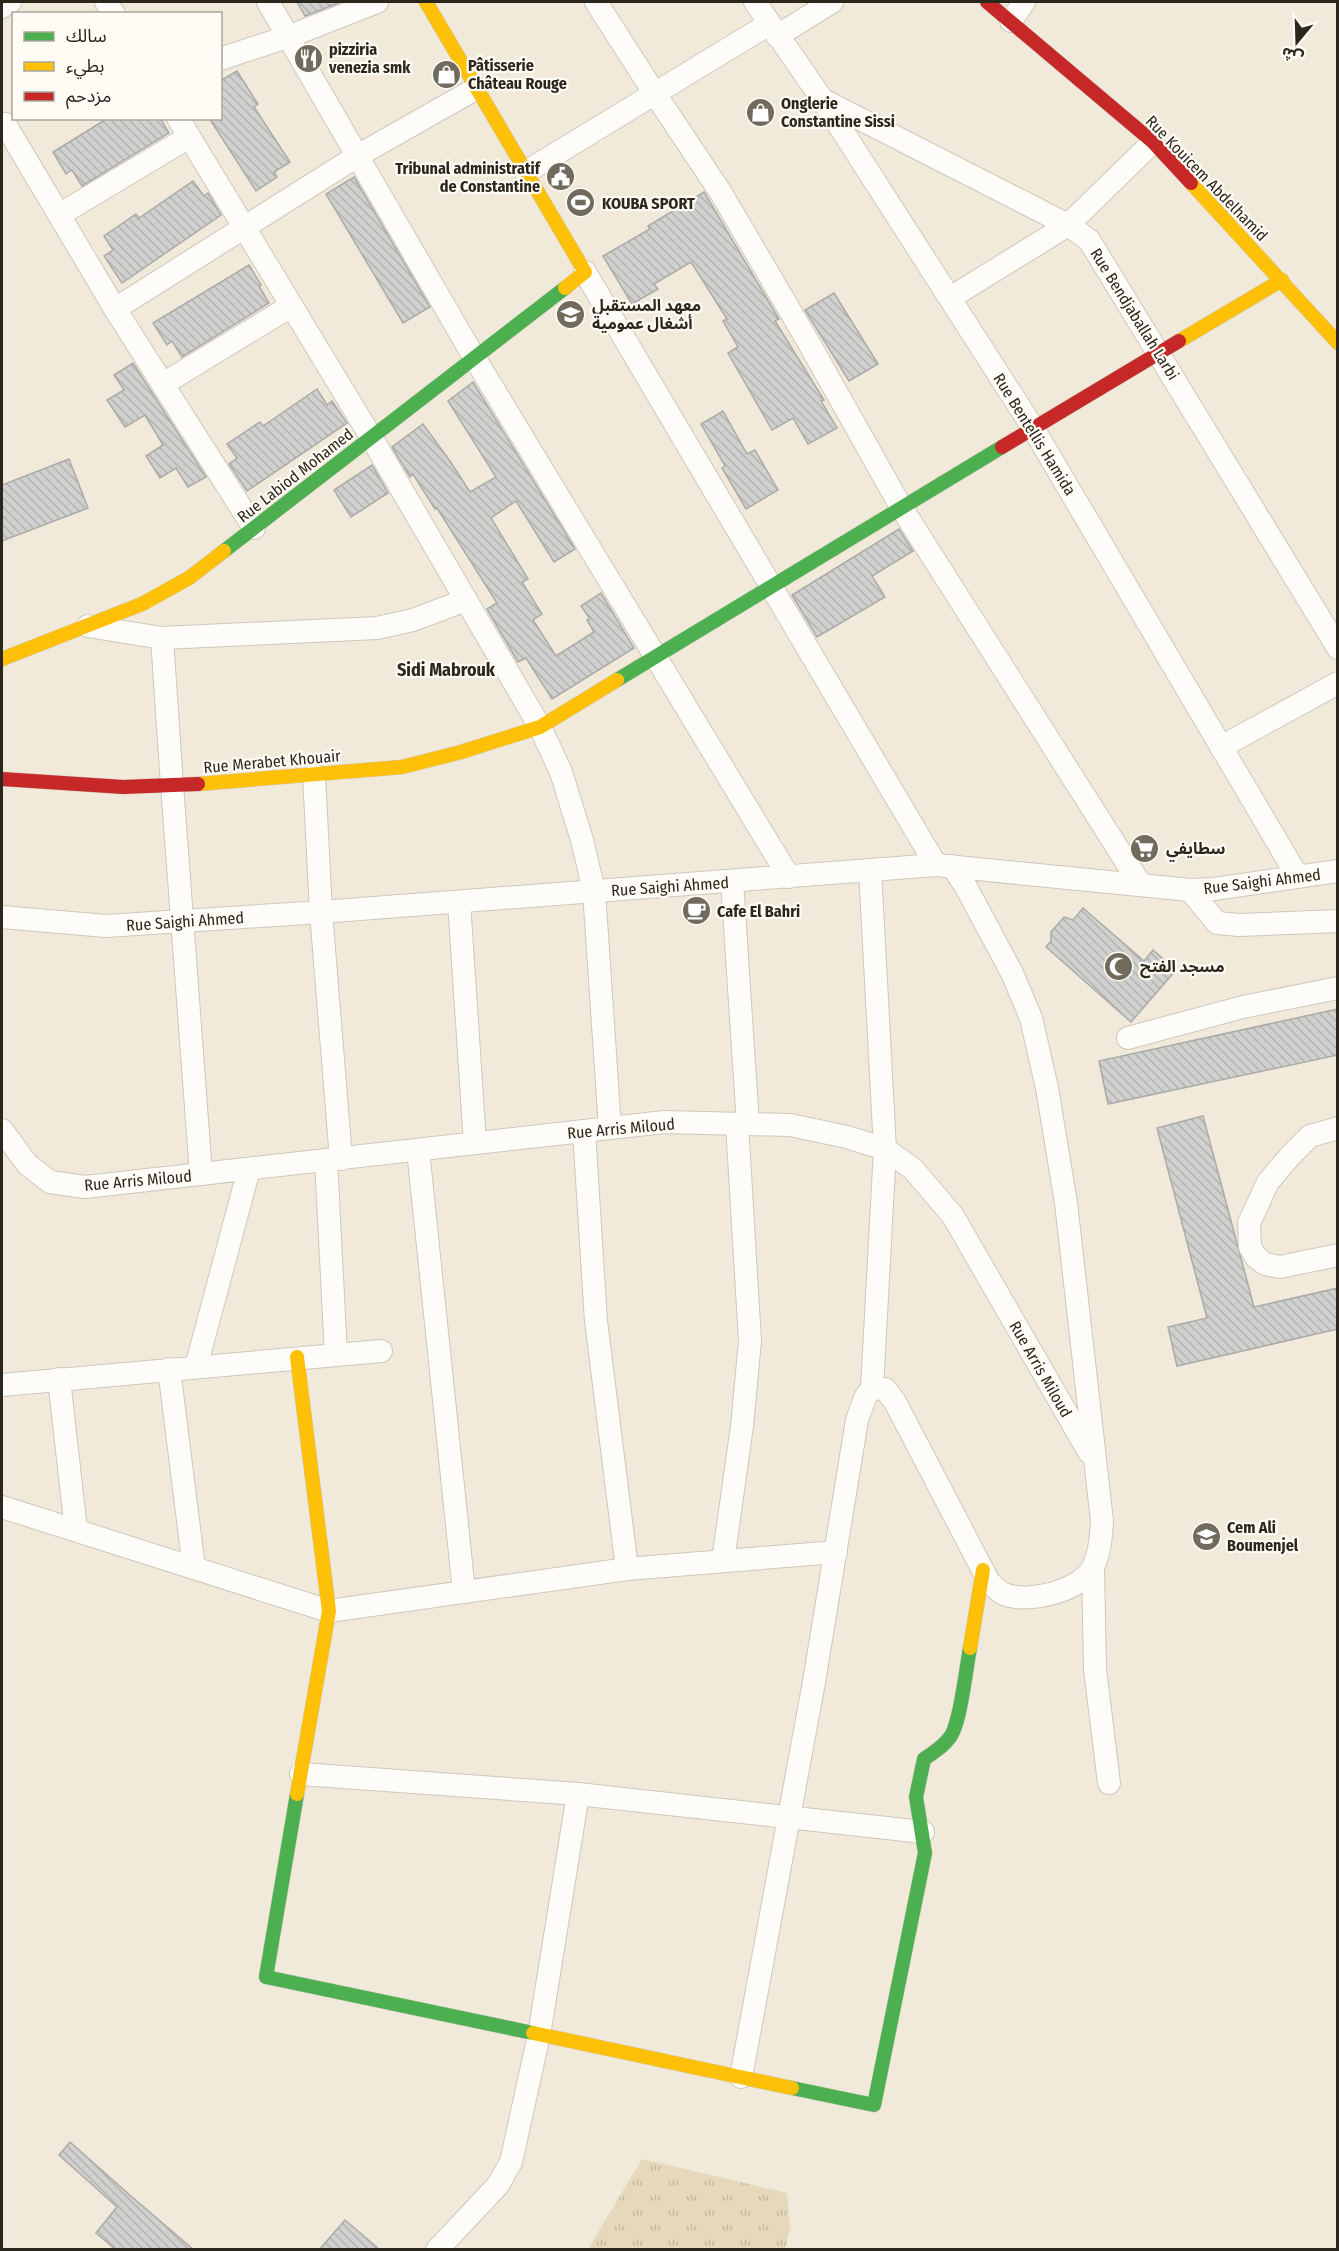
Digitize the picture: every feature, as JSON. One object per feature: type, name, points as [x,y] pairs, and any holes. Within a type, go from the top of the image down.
[{"type":"street","points":[[2,7],[10,2]]},
{"type":"street","points":[[268,2],[290,36],[474,357],[789,877]]},
{"type":"street","points":[[222,58],[290,36],[377,2]]},
{"type":"street","points":[[426,2],[771,587],[944,866],[966,887],[1012,973],[1031,1018],[1047,1088],[1066,1203],[1102,1521],[1101,1541],[1093,1568],[1095,1668],[1109,1783]]},
{"type":"street","points":[[596,2],[722,193],[901,507],[1141,885]]},
{"type":"street","name":"Rue Bentellis Hamida","points":[[755,2],[822,99],[1033,428],[1298,877]]},
{"type":"street","points":[[526,172],[655,94],[773,30],[832,2]]},
{"type":"street","name":"Rue Kouicem Abdelhamid","points":[[987,2],[1153,142],[1338,343]]},
{"type":"street","points":[[1011,21],[1024,2]]},
{"type":"street","points":[[115,309],[243,226],[359,155],[477,88]]},
{"type":"street","name":"Rue Bendjaballah Larbi","points":[[822,99],[1068,225],[1089,240],[1338,648]]},
{"type":"street","points":[[10,123],[59,215],[115,309],[254,528]]},
{"type":"street","points":[[59,215],[183,128],[371,437],[540,727],[561,772],[582,840],[594,891],[610,1128]]},
{"type":"street","points":[[950,298],[1068,225],[1153,142]]},
{"type":"street","name":"Rue Labiod Mohamed","points":[[2,659],[142,604],[189,578],[585,272]]},
{"type":"street","name":"Rue Merabet Khouair","points":[[2,779],[123,787],[402,767],[461,752],[540,727],[901,507],[1282,280]]},
{"type":"street","points":[[163,384],[291,306]]},
{"type":"street","points":[[88,626],[162,638],[377,628],[413,620],[466,600]]},
{"type":"street","points":[[162,638],[201,1174]]},
{"type":"street","points":[[1221,747],[1338,683]]},
{"type":"street","points":[[314,775],[333,1160],[336,1355]]},
{"type":"street","name":"Rue Saighi Ahmed","points":[[2,917],[106,926],[944,866],[1190,890],[1338,872]]},
{"type":"street","points":[[741,2077],[836,1552],[857,1420],[865,1398],[872,1388],[885,1149],[870,870]]},
{"type":"street","points":[[723,1561],[742,1426],[750,1341],[732,881]]},
{"type":"street","points":[[1190,890],[1217,923],[1239,925],[1338,921]]},
{"type":"street","points":[[459,902],[475,1143]]},
{"type":"street","points":[[1128,1038],[1243,1006],[1338,988]]},
{"type":"street","name":"Rue Arris Miloud","points":[[2,1130],[27,1164],[50,1182],[85,1188],[664,1122],[790,1125],[847,1137],[885,1149],[913,1169],[953,1216],[1095,1461]]},
{"type":"street","points":[[1338,1128],[1310,1136],[1290,1156],[1268,1182],[1249,1223],[1250,1247],[1256,1257],[1265,1263],[1280,1267],[1338,1255]]},
{"type":"street","points":[[584,1131],[596,1321],[627,1569]]},
{"type":"street","points":[[418,1150],[464,1592]]},
{"type":"street","points":[[196,1367],[249,1169]]},
{"type":"street","points":[[2,1385],[381,1351]]},
{"type":"street","points":[[297,1358],[329,1611],[266,1977],[874,2105],[926,1853],[916,1797],[924,1759],[939,1749],[951,1734],[960,1704],[983,1570]]},
{"type":"street","points":[[169,1369],[194,1568]]},
{"type":"street","points":[[59,1379],[76,1530]]},
{"type":"street","points":[[872,1388],[885,1389],[895,1402],[989,1582],[1004,1594],[1025,1597],[1063,1591],[1093,1568]]},
{"type":"street","points":[[2,1507],[329,1611],[627,1569],[836,1552]]},
{"type":"street","points":[[301,1774],[578,1794],[923,1832]]},
{"type":"street","points":[[437,2250],[498,2185],[511,2162],[539,2035],[578,1794]]},
{"type":"green space","points":[[642,2159],[787,2193],[790,2229],[785,2249],[588,2249]]},
{"type":"building","points":[[297,2],[341,2],[305,16]]},
{"type":"building","points":[[237,71],[258,104],[254,107],[290,162],[274,172],[277,177],[256,191],[210,120],[222,120],[222,80]]},
{"type":"building","points":[[105,120],[161,120],[169,133],[82,186],[72,170],[66,174],[53,152]]},
{"type":"building","points":[[354,177],[430,307],[403,323],[326,194]]},
{"type":"building","points":[[193,181],[204,196],[208,193],[221,215],[122,283],[104,256],[113,250],[104,236],[136,214],[139,218]]},
{"type":"building","points":[[704,192],[779,319],[775,321],[824,400],[821,401],[837,428],[808,444],[793,418],[772,430],[728,353],[738,347],[723,321],[727,319],[691,262],[654,284],[658,289],[632,304],[603,256],[650,229],[648,226]]},
{"type":"building","points":[[249,265],[269,303],[182,357],[172,341],[167,345],[153,323]]},
{"type":"building","points":[[834,293],[878,364],[849,381],[805,310]]},
{"type":"building","points":[[133,363],[206,477],[188,487],[176,468],[160,478],[146,456],[163,445],[145,415],[125,427],[107,400],[124,390],[114,375]]},
{"type":"building","points":[[473,382],[575,549],[554,562],[516,501],[491,518],[528,579],[522,582],[542,614],[533,620],[556,656],[594,632],[587,620],[590,619],[581,606],[601,593],[634,648],[552,699],[526,658],[518,662],[487,609],[497,603],[437,508],[435,509],[413,474],[410,477],[392,447],[423,424],[470,492],[496,477],[448,401]]},
{"type":"building","points":[[317,389],[327,405],[332,401],[347,423],[247,491],[229,464],[237,458],[227,444],[260,422],[263,426]]},
{"type":"building","points":[[723,411],[747,454],[755,450],[778,490],[746,509],[722,468],[725,466],[701,424]]},
{"type":"building","points":[[69,459],[88,508],[2,541],[2,485]]},
{"type":"building","points":[[372,465],[388,493],[351,517],[334,490]]},
{"type":"building","points":[[899,529],[913,551],[872,576],[885,597],[817,637],[792,595]]},
{"type":"building","name":"مسجد الفتح","points":[[1083,908],[1144,961],[1153,950],[1176,970],[1131,1022],[1046,947],[1051,941],[1051,932],[1064,917],[1073,920]]},
{"type":"building","points":[[1338,1009],[1338,1055],[1108,1104],[1099,1061]]},
{"type":"building","points":[[1203,1116],[1254,1307],[1338,1288],[1338,1329],[1177,1366],[1168,1327],[1207,1318],[1157,1128]]},
{"type":"building","points":[[70,2142],[194,2250],[116,2250],[96,2233],[117,2207],[59,2155]]},
{"type":"building","points":[[345,2220],[380,2250],[319,2250]]},
{"type":"traffic: fast","points":[[224,551],[565,288]]},
{"type":"traffic: fast","points":[[617,680],[1002,447]]},
{"type":"traffic: fast","points":[[792,2088],[874,2105],[925,1853],[916,1797],[924,1759],[946,1742],[955,1726],[961,1705],[970,1648]]},
{"type":"traffic: fast","points":[[297,1794],[266,1977],[533,2033]]},
{"type":"traffic: slow","points":[[426,2],[585,272],[565,288]]},
{"type":"traffic: slow","points":[[1191,183],[1338,343]]},
{"type":"traffic: slow","points":[[1179,341],[1282,280]]},
{"type":"traffic: slow","points":[[2,659],[142,604],[189,578],[224,551]]},
{"type":"traffic: slow","points":[[198,784],[402,767],[461,752],[540,727],[617,680]]},
{"type":"traffic: slow","points":[[297,1357],[329,1611],[297,1794]]},
{"type":"traffic: slow","points":[[970,1648],[983,1570]]},
{"type":"traffic: slow","points":[[533,2033],[792,2088]]},
{"type":"traffic: jam","points":[[987,2],[1153,142],[1191,183]]},
{"type":"traffic: jam","points":[[1002,447],[1179,341]]},
{"type":"traffic: jam","points":[[2,779],[123,787],[198,784]]},
{"type":"place","name":"pizziria venezia smk","points":[[308,58]]},
{"type":"place","name":"Pâtisserie Château Rouge","points":[[447,74]]},
{"type":"place","name":"Onglerie Constantine Sissi","points":[[760,112]]},
{"type":"place","name":"Tribunal administratif de Constantine","points":[[561,177]]},
{"type":"place","name":"KOUBA SPORT","points":[[581,203]]},
{"type":"place","name":"معهد المستقبل أشغال عمومية","points":[[571,314]]},
{"type":"place","name":"سطايفي","points":[[1145,848]]},
{"type":"place","name":"Cafe El Bahri","points":[[696,911]]},
{"type":"place","name":"مسجد الفتح","points":[[1119,966]]},
{"type":"place","name":"Cem Ali Boumenjel","points":[[1206,1536]]},
{"type":"district","name":"Sidi Mabrouk","points":[[446,670]]}]
